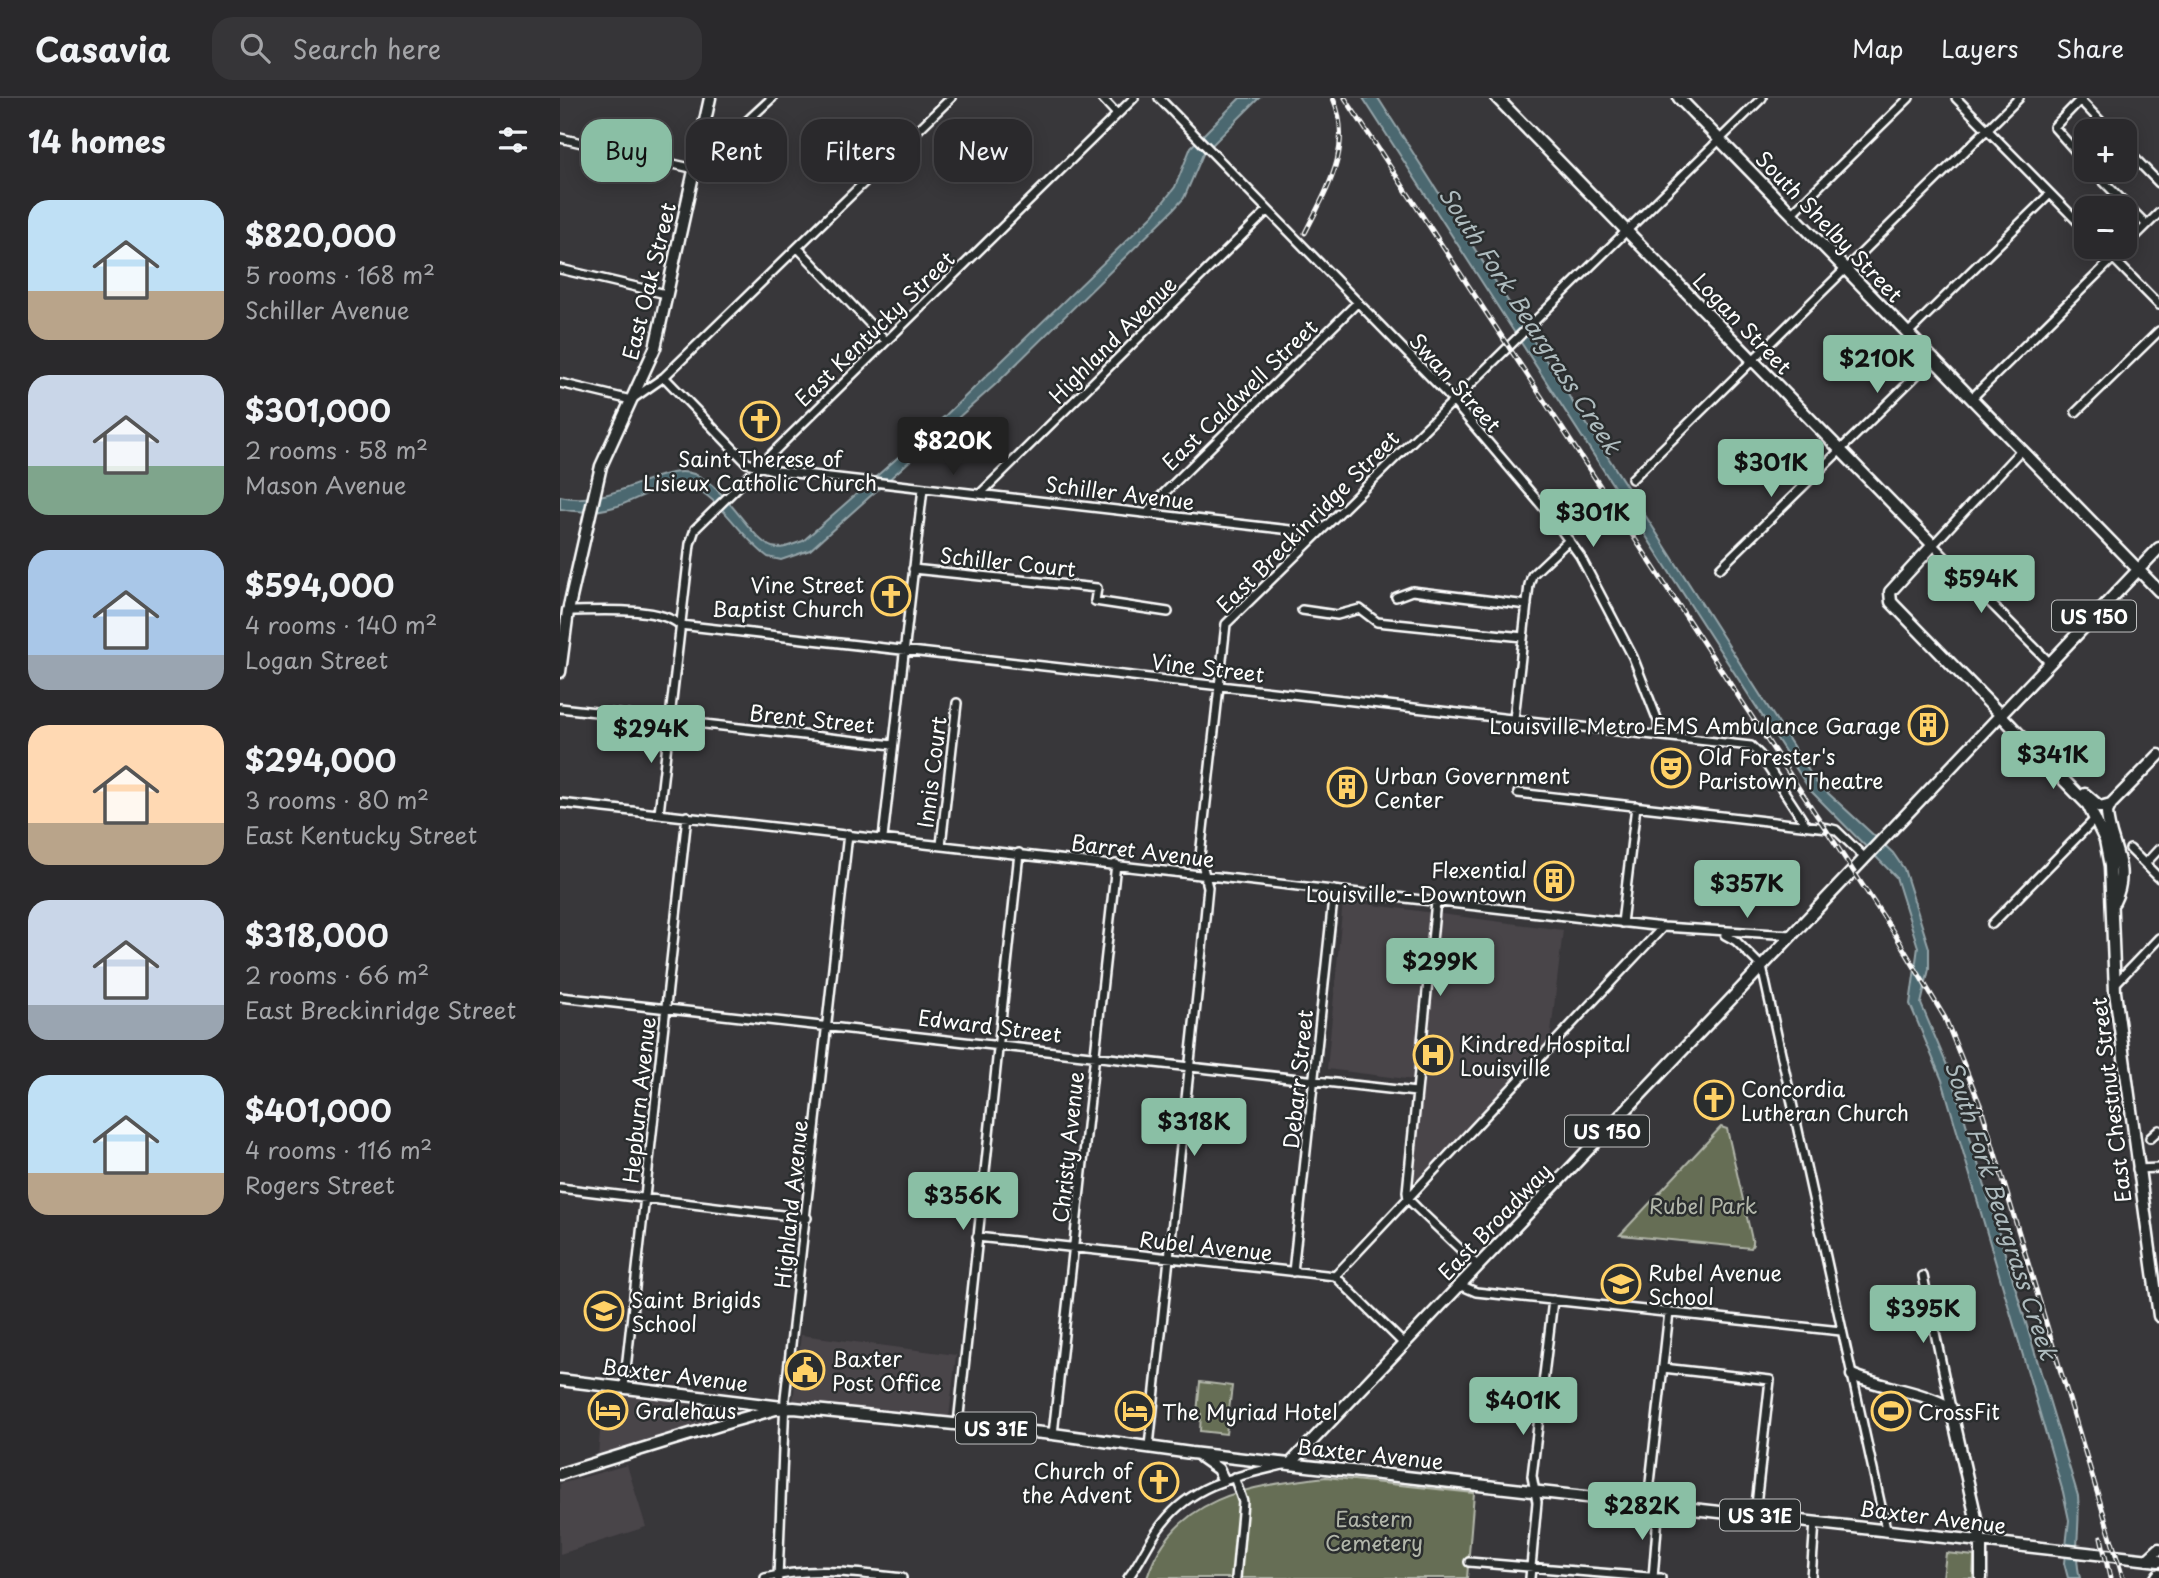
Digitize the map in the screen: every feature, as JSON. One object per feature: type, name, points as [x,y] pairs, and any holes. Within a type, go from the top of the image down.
[{"type":"main road","name":"East Oak Street","points":[[705,119],[709,98]]},
{"type":"main road","name":"South Shelby Street","points":[[1679,98],[2159,592]]},
{"type":"main road","name":"Logan Street","points":[[1501,99],[1933,545]]},
{"type":"main road","name":"East Oak Street","points":[[560,672],[568,611],[604,457],[655,348],[692,182]]},
{"type":"main road","points":[[1933,545],[1895,585],[1890,598],[1901,613],[2088,805],[2096,818],[2108,853],[2114,903],[2115,984]]},
{"type":"main road","name":"East Broadway","points":[[1291,1463],[2159,548]]},
{"type":"main road","points":[[2031,747],[2041,748],[2097,806],[2111,804]]},
{"type":"main road","points":[[2114,903],[2120,892],[2120,879],[2118,852],[2107,818],[2111,804],[2159,755]]},
{"type":"main road","name":"East Chestnut Street","points":[[2115,984],[2137,1169],[2159,1316]]},
{"type":"main road","points":[[1852,1375],[1880,1387],[1928,1395],[1951,1408],[1981,1540],[1981,1578]]},
{"type":"main road","name":"Baxter Avenue","points":[[560,1380],[781,1408],[1053,1434],[1191,1453],[2159,1561]]},
{"type":"main road","name":"US 31E","points":[[560,1474],[781,1408]]},
{"type":"main road","points":[[1191,1453],[1210,1461],[1228,1478]]},
{"type":"main road","points":[[2147,1560],[2159,1549]]},
{"type":"street","points":[[751,119],[772,98]]},
{"type":"street","points":[[560,383],[631,400],[664,377],[951,98]]},
{"type":"street","points":[[1102,98],[1117,114]]},
{"type":"street","name":"East Kentucky Street","points":[[659,813],[691,538],[709,514],[1133,98]]},
{"type":"street","name":"Swan Street","points":[[1159,98],[1452,401],[1569,540],[1633,657],[1658,721],[1658,735]]},
{"type":"street","name":"East Breckinridge Street","points":[[1149,1446],[1208,887],[1200,856],[1226,624],[1762,98]]},
{"type":"street","points":[[1791,214],[1909,98]]},
{"type":"street","points":[[1956,98],[2074,218]]},
{"type":"street","points":[[1632,478],[2019,98]]},
{"type":"street","points":[[2074,150],[2054,127],[2079,99],[2098,119]]},
{"type":"street","points":[[560,138],[686,167]]},
{"type":"street","points":[[2137,160],[2159,183]]},
{"type":"street","points":[[2104,182],[2147,225]]},
{"type":"street","points":[[1907,334],[2050,194]]},
{"type":"street","name":"Highland Avenue","points":[[980,494],[1268,210]]},
{"type":"street","points":[[2137,235],[2159,213]]},
{"type":"street","points":[[798,248],[886,341]]},
{"type":"street","points":[[1971,399],[2112,259]]},
{"type":"street","points":[[2114,259],[2159,305]]},
{"type":"street","points":[[560,269],[666,294]]},
{"type":"street","name":"East Caldwell Street","points":[[1148,513],[1155,502],[1358,302]]},
{"type":"street","points":[[2076,412],[2159,331]]},
{"type":"street","points":[[1720,568],[1932,360]]},
{"type":"street","name":"Schiller Avenue","points":[[664,377],[747,463],[758,466],[857,481],[1317,533]]},
{"type":"street","points":[[1933,545],[2021,450]]},
{"type":"street","points":[[883,838],[923,488]]},
{"type":"street","points":[[1514,719],[1532,575],[1569,540]]},
{"type":"street","name":"Logan Street","points":[[1933,545],[2050,663]]},
{"type":"street","name":"Schiller Court","points":[[913,569],[1097,588],[1096,601],[1168,612]]},
{"type":"street","points":[[1396,597],[1412,591],[1527,604]]},
{"type":"street","points":[[1302,610],[1337,615],[1360,609],[1377,622],[1523,637]]},
{"type":"street","name":"Vine Street","points":[[568,611],[646,614],[671,617],[680,625],[1754,748],[1806,825]]},
{"type":"street","name":"Innis Court","points":[[941,845],[957,703]]},
{"type":"street","name":"Brent Street","points":[[560,708],[893,745]]},
{"type":"street","points":[[1518,793],[1836,830],[1868,855]]},
{"type":"street","name":"Barret Avenue","points":[[560,803],[1116,863],[1622,923],[1721,933],[1792,935]]},
{"type":"street","points":[[1622,923],[1636,806]]},
{"type":"street","name":"Hepburn Avenue","points":[[624,1387],[687,816]]},
{"type":"street","points":[[1992,924],[2096,818]]},
{"type":"street","name":"Highland Avenue","points":[[778,1576],[781,1408],[807,1218],[848,834]]},
{"type":"street","points":[[2130,849],[2159,878]]},
{"type":"street","points":[[2145,863],[2159,849]]},
{"type":"street","points":[[958,1424],[1019,853]]},
{"type":"street","name":"Christy Avenue","points":[[1053,1434],[1116,863]]},
{"type":"street","name":"Debarr Street","points":[[1293,1272],[1334,890]]},
{"type":"street","points":[[1436,901],[1407,1179],[1408,1199],[1478,1266]]},
{"type":"street","points":[[1404,1344],[1335,1276],[1663,927]]},
{"type":"street","points":[[1721,933],[1736,941],[1762,967],[1886,1529]]},
{"type":"street","name":"East Chestnut Street","points":[[2115,984],[2159,938]]},
{"type":"street","name":"Edward Street","points":[[560,997],[1190,1065],[1416,1093]]},
{"type":"street","points":[[2151,1138],[2159,1130]]},
{"type":"street","points":[[2137,1169],[2159,1168]]},
{"type":"street","points":[[560,1188],[807,1218]]},
{"type":"street","name":"Rubel Avenue","points":[[977,1237],[1335,1276]]},
{"type":"street","points":[[1923,1276],[1951,1408]]},
{"type":"street","points":[[1460,1285],[1476,1292],[1841,1331]]},
{"type":"street","points":[[1530,1578],[1537,1502],[1532,1476],[1553,1300]]},
{"type":"street","points":[[1653,1578],[1658,1515],[1649,1492],[1669,1312]]},
{"type":"street","points":[[1663,1368],[1770,1380],[1755,1514]]},
{"type":"street","points":[[1128,1578],[1171,1513],[1210,1484],[1291,1463]]},
{"type":"street","points":[[1228,1478],[1243,1502],[1236,1578]]},
{"type":"street","points":[[1811,1578],[1815,1522]]},
{"type":"street","points":[[1469,1562],[1661,1578]]},
{"type":"street","points":[[765,1578],[816,1570],[902,1578]]},
{"type":"shaded area","name":"Kindred Hospital Louisville","points":[[1343,901],[1563,930],[1550,1041],[1420,1181],[1414,1180],[1422,1081],[1327,1069]]},
{"type":"shaded area","points":[[801,1335],[956,1355],[949,1418],[793,1401]]},
{"type":"shaded area","points":[[603,1391],[727,1407],[730,1410],[729,1415],[598,1457]]},
{"type":"shaded area","points":[[627,1465],[646,1527],[560,1554],[560,1484]]},
{"type":"green space","name":"Rubel Park","points":[[1721,1127],[1727,1129],[1753,1244],[1751,1248],[1620,1235]]},
{"type":"green space","points":[[1200,1382],[1232,1386],[1226,1434],[1200,1431],[1201,1414],[1197,1413]]},
{"type":"green space","name":"Eastern Cemetery","points":[[1326,1477],[1474,1493],[1467,1578],[1147,1578],[1159,1550],[1176,1528],[1219,1499],[1271,1485]]},
{"type":"green space","points":[[1946,1553],[1974,1556],[1973,1578],[1943,1578]]},
{"type":"water","points":[[1240,98],[1259,98],[1203,154],[1184,198],[1174,209],[996,384],[810,550],[781,560],[768,557],[707,496],[687,485],[655,490],[623,504],[600,510],[560,509],[560,496],[598,496],[666,474],[681,472],[694,474],[716,489],[755,534],[772,547],[784,547],[803,541],[946,415],[1153,215],[1175,187],[1191,147]]},
{"type":"water","name":"South Fork Beargrass Creek","points":[[1363,98],[1378,98],[1816,782],[1893,853],[1904,869],[1929,948],[1929,969],[1921,1004],[1952,1077],[2078,1496],[2077,1558],[2080,1578],[2068,1578],[2064,1563],[2069,1520],[2063,1492],[1942,1080],[1910,1004],[1918,947],[1896,877],[1810,790]]},
{"type":"railway","points":[[1305,233],[1329,184],[1339,151],[1339,116],[1333,98]]},
{"type":"railway","points":[[1345,98],[1896,936],[1945,1018],[1981,1107],[2123,1578]]},
{"type":"railway","points":[[2101,1537],[2110,1578]]},
{"type":"place","name":"Saint Therese of Lisieux Catholic Church","points":[[760,421]]},
{"type":"place","name":"Vine Street Baptist Church","points":[[891,596]]},
{"type":"place","name":"Louisville Metro EMS Ambulance Garage","points":[[1928,725]]},
{"type":"place","name":"Old Forester's Paristown Theatre","points":[[1671,768]]},
{"type":"place","name":"Urban Government Center","points":[[1347,787]]},
{"type":"place","name":"Flexential Louisville - Downtown","points":[[1554,881]]},
{"type":"place","name":"Kindred Hospital Louisville","points":[[1433,1055]]},
{"type":"place","name":"Concordia Lutheran Church","points":[[1714,1100]]},
{"type":"place","name":"Rubel Avenue School","points":[[1621,1284]]},
{"type":"place","name":"Saint Brigids School","points":[[604,1311]]},
{"type":"place","name":"Baxter Post Office","points":[[805,1370]]},
{"type":"place","name":"Gralehaus","points":[[608,1410]]},
{"type":"place","name":"The Myriad Hotel","points":[[1135,1411]]},
{"type":"place","name":"CrossFit","points":[[1891,1411]]},
{"type":"place","name":"Church of the Advent","points":[[1159,1482]]}]
